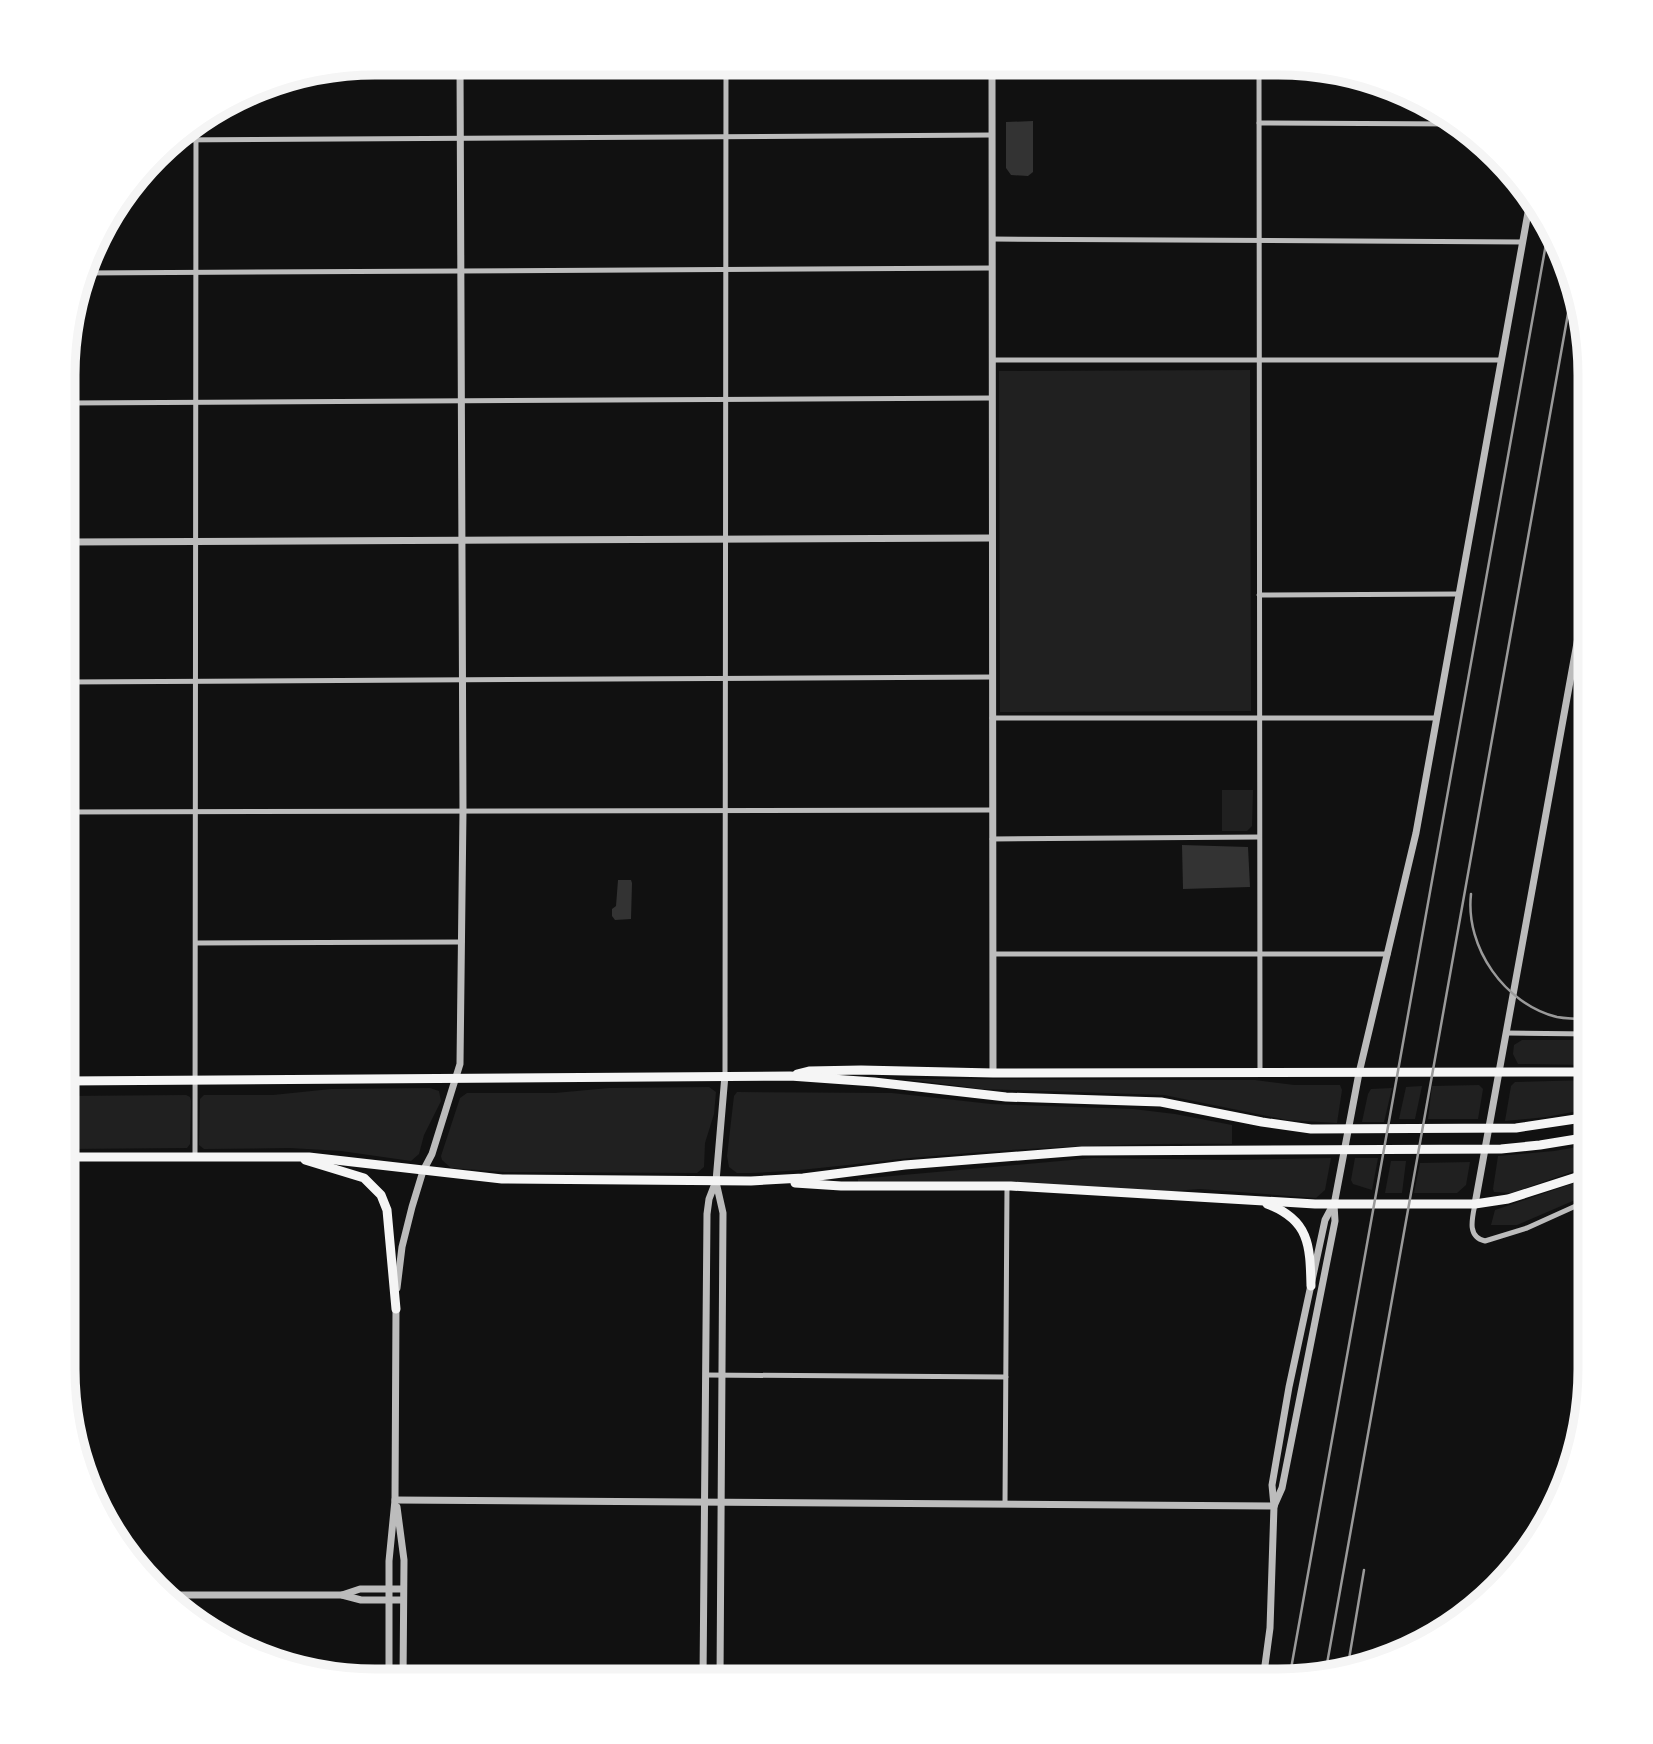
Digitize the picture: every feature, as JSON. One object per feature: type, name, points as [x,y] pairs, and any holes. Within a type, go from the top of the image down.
[{"type":"main road","points":[[790,1076],[828,1070],[993,1073],[1578,1072]]},
{"type":"main road","points":[[75,1081],[790,1076],[882,1083],[990,1096],[1161,1102],[1311,1129],[1516,1128],[1578,1119]]},
{"type":"main road","points":[[751,1181],[1082,1151],[1501,1149],[1578,1139]]},
{"type":"main road","points":[[75,1157],[293,1157],[521,1180],[1007,1186],[1334,1205],[1475,1204],[1508,1199],[1578,1177]]},
{"type":"main road","points":[[293,1157],[364,1178],[381,1195],[387,1210],[396,1309]]},
{"type":"main road","points":[[1259,1201],[1282,1210],[1301,1227],[1309,1248],[1311,1286]]},
{"type":"street","points":[[403,1669],[403,1551],[396,1500],[396,1309],[402,1247],[423,1171],[432,1154],[457,1079],[461,1036],[463,811],[460,75]]},
{"type":"street","points":[[704,1669],[708,1214],[716,1181],[726,1075],[726,75]]},
{"type":"street","points":[[992,75],[993,1073]]},
{"type":"street","points":[[1259,75],[1260,1073]]},
{"type":"street","points":[[1259,122],[1441,124]]},
{"type":"street","points":[[194,1156],[196,135]]},
{"type":"street","points":[[190,140],[992,135]]},
{"type":"street","points":[[1274,1506],[1282,1489],[1317,1318],[1335,1221],[1334,1205],[1359,1073],[1408,870],[1528,211]]},
{"type":"street","points":[[992,239],[1523,242]]},
{"type":"street","points":[[93,273],[992,268]]},
{"type":"street","points":[[992,360],[1500,360]]},
{"type":"street","points":[[75,403],[992,398]]},
{"type":"street","points":[[75,542],[992,538]]},
{"type":"street","points":[[1259,595],[1458,594]]},
{"type":"street","points":[[1578,638],[1472,1219],[1473,1233],[1479,1240],[1485,1241],[1527,1228],[1578,1205]]},
{"type":"street","points":[[75,682],[992,677]]},
{"type":"street","points":[[992,718],[1436,718]]},
{"type":"street","points":[[75,813],[992,810]]},
{"type":"street","points":[[992,838],[1259,838]]},
{"type":"street","points":[[196,943],[462,942]]},
{"type":"street","points":[[993,954],[1389,954]]},
{"type":"street","points":[[1506,1033],[1578,1034]]},
{"type":"street","points":[[716,1181],[723,1213],[720,1669]]},
{"type":"street","points":[[1005,1504],[1007,1186]]},
{"type":"street","points":[[1264,1669],[1270,1628],[1274,1506],[1272,1485],[1325,1220],[1334,1205]]},
{"type":"street","points":[[706,1375],[1006,1377]]},
{"type":"street","points":[[396,1500],[1274,1506]]},
{"type":"street","points":[[389,1669],[390,1536],[396,1500]]},
{"type":"street","points":[[342,1595],[360,1588],[403,1588]]},
{"type":"street","points":[[179,1595],[342,1595],[361,1600],[403,1600]]},
{"type":"shaded area","points":[[1033,121],[1033,172],[1028,176],[1011,175],[1006,168],[1006,122]]},
{"type":"shaded area","points":[[1250,370],[1251,711],[1000,712],[999,371]]},
{"type":"shaded area","points":[[1222,790],[1253,790],[1252,826],[1247,831],[1222,831]]},
{"type":"shaded area","points":[[1182,845],[1248,847],[1250,887],[1183,889]]},
{"type":"shaded area","points":[[618,880],[631,880],[632,883],[631,919],[615,920],[612,916],[612,909],[616,906]]},
{"type":"shaded area","points":[[1522,1040],[1578,1040],[1578,1065],[1518,1064],[1513,1054],[1514,1045]]},
{"type":"shaded area","points":[[904,1079],[1255,1080],[1294,1085],[1340,1085],[1342,1090],[1337,1123],[1287,1120],[1164,1095],[982,1089]]},
{"type":"shaded area","points":[[1578,1080],[1578,1111],[1505,1121],[1511,1086],[1515,1082]]},
{"type":"shaded area","points":[[1479,1085],[1483,1089],[1478,1119],[1428,1119],[1432,1086]]},
{"type":"shaded area","points":[[1422,1086],[1415,1119],[1399,1119],[1406,1087]]},
{"type":"shaded area","points":[[709,1087],[716,1092],[714,1114],[705,1143],[704,1167],[697,1173],[504,1172],[451,1168],[442,1160],[460,1098],[467,1093],[555,1093],[609,1088]]},
{"type":"shaded area","points":[[430,1088],[439,1091],[441,1101],[424,1135],[419,1154],[411,1161],[341,1151],[290,1148],[204,1149],[199,1145],[200,1099],[204,1095],[273,1095],[331,1089]]},
{"type":"shaded area","points":[[1392,1088],[1384,1122],[1362,1122],[1371,1089]]},
{"type":"shaded area","points":[[737,1092],[892,1093],[991,1104],[1133,1109],[1232,1125],[1232,1144],[1046,1148],[737,1173],[729,1167],[727,1156],[734,1096]]},
{"type":"shaded area","points":[[186,1095],[191,1101],[190,1144],[187,1148],[75,1149],[75,1096]]},
{"type":"shaded area","points":[[1578,1147],[1578,1170],[1511,1193],[1494,1192],[1498,1156]]},
{"type":"shaded area","points":[[1093,1158],[1331,1158],[1325,1190],[1316,1198],[1200,1189],[1159,1192],[858,1183],[858,1179]]},
{"type":"shaded area","points":[[1355,1158],[1378,1158],[1372,1190],[1353,1184],[1351,1180]]},
{"type":"shaded area","points":[[1391,1161],[1406,1161],[1402,1193],[1385,1193]]},
{"type":"shaded area","points":[[1470,1162],[1466,1185],[1457,1193],[1414,1193],[1420,1163]]},
{"type":"shaded area","points":[[1578,1182],[1578,1199],[1517,1225],[1491,1225],[1495,1210]]},
{"type":"railway","points":[[1291,1668],[1546,242]]},
{"type":"railway","points":[[1327,1664],[1570,305]]},
{"type":"railway","points":[[1471,894],[1475,934],[1492,971],[1505,987],[1538,1010],[1557,1017],[1578,1019]]},
{"type":"railway","points":[[1349,1660],[1364,1570]]}]
